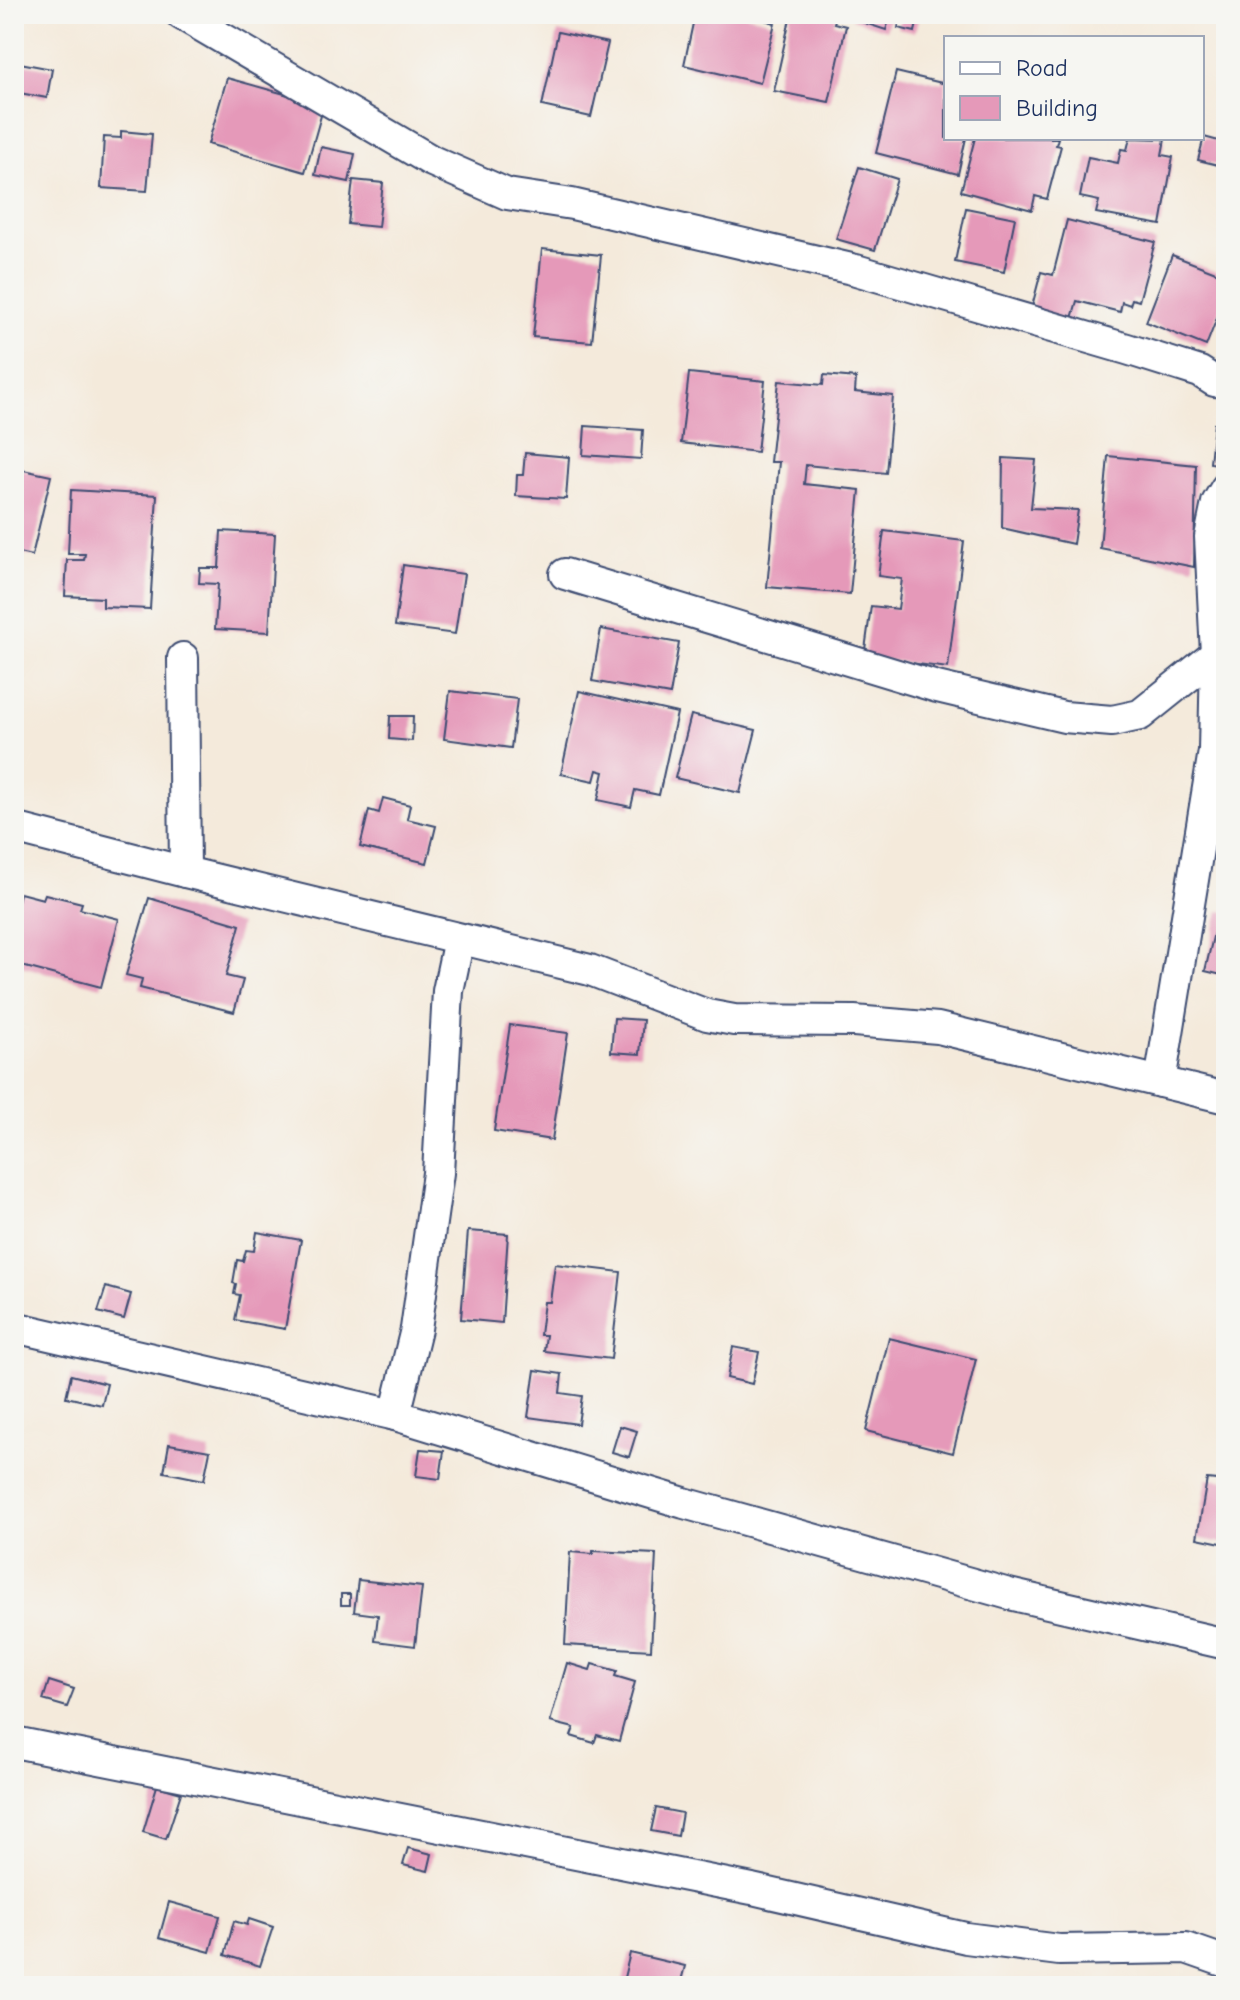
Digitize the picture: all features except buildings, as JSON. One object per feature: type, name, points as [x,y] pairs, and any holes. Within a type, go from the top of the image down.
[{"type":"street","points":[[181,14],[432,161],[507,194],[572,204],[856,270],[1127,349],[1200,372],[1214,381],[1226,382]]},
{"type":"street","points":[[1160,1082],[1220,752],[1210,537],[1217,503],[1226,488]]},
{"type":"street","points":[[565,574],[937,687],[1064,717],[1112,721],[1140,715],[1216,654]]},
{"type":"street","points":[[183,658],[185,872]]},
{"type":"street","points":[[14,828],[590,970],[707,1015],[734,1020],[854,1021],[938,1028],[1226,1098]]},
{"type":"street","points":[[395,1415],[416,1329],[436,1189],[448,991],[459,939]]},
{"type":"street","points":[[14,1327],[395,1415],[684,1503],[1009,1594],[1226,1644]]},
{"type":"street","points":[[14,1742],[752,1889],[966,1938],[1059,1950],[1186,1948],[1226,1962]]}]
